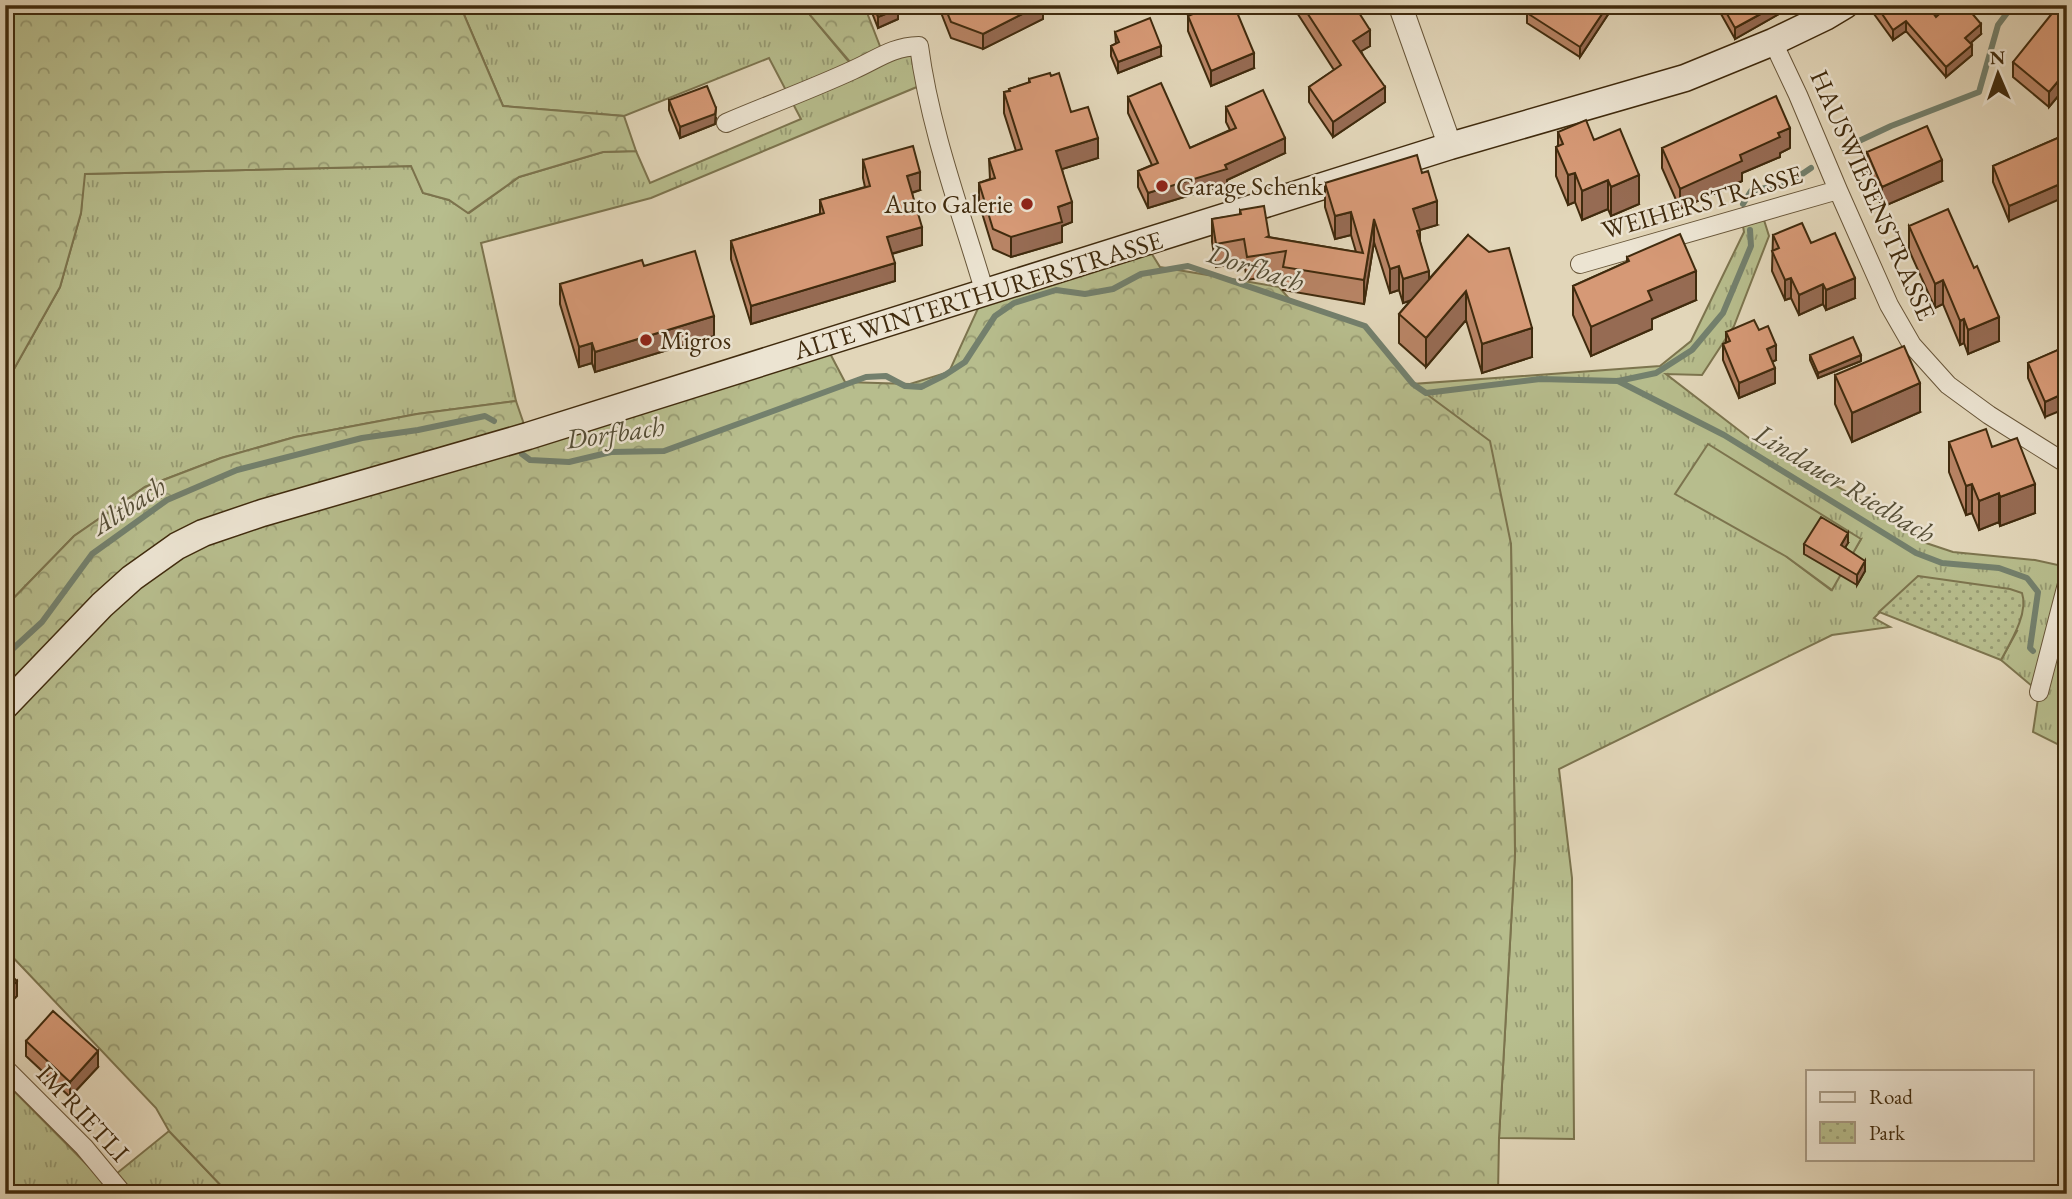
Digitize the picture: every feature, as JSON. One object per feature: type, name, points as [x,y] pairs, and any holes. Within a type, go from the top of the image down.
[{"type":"main road","name":"ALTE WINTERTHURERSTRASSE","points":[[5,706],[103,605],[155,560],[204,533],[262,513],[528,436],[1450,146],[1685,78],[1773,42],[1845,5]]},
{"type":"street","points":[[1400,5],[1450,146]]},
{"type":"street","name":"HAUSWIESENSTRASSE","points":[[1773,42],[1889,305],[1912,345],[1948,385],[1989,415],[2067,464]]},
{"type":"street","points":[[726,123],[856,69],[883,54],[904,46],[919,46],[924,84],[985,293]]},
{"type":"street","name":"WEIHERSTRASSE","points":[[1580,264],[1838,190]]},
{"type":"street","points":[[2039,692],[2067,584]]},
{"type":"street","name":"IM RIETLI","points":[[5,1068],[84,1147],[123,1194]]},
{"type":"green space","points":[[5,5],[471,5],[462,10],[503,106],[624,116],[636,151],[603,152],[519,177],[468,213],[449,200],[423,193],[411,166],[85,174],[81,213],[60,287],[5,385]]},
{"type":"green space","points":[[471,5],[805,5],[810,15],[855,69],[919,46],[924,84],[651,198],[481,243],[516,401],[417,414],[295,437],[221,458],[145,487],[74,536],[5,607],[5,385],[60,287],[81,213],[84,174],[412,166],[423,193],[449,200],[469,213],[519,177],[603,152],[636,151],[650,183],[801,119],[769,58],[624,116],[503,106],[462,10]]},
{"type":"green space","points":[[805,5],[864,5],[883,54],[856,69],[810,15]]},
{"type":"green space","points":[[1764,220],[1769,236],[1734,326],[1702,375],[1666,374],[1749,438],[1851,494],[1926,543],[1953,552],[2035,560],[2067,567],[2067,749],[2033,732],[2039,692],[2001,660],[2017,631],[1887,605],[1874,618],[1890,627],[1832,635],[1559,769],[1572,878],[1574,1139],[1499,1138],[1515,854],[1511,544],[1413,384],[1660,366],[1691,341],[1744,232],[1743,226]],"holes":[[[1861,539],[1831,590],[1787,557]]]},
{"type":"green space","points":[[1145,243],[1160,267],[1279,287],[1292,302],[1365,326],[1413,384],[1490,441],[1511,544],[1515,854],[1498,1194],[229,1194],[169,1131],[156,1108],[5,949],[5,607],[74,536],[145,487],[221,458],[295,437],[417,414],[516,401],[528,436],[824,342],[845,382],[910,384],[949,372],[985,293]]},
{"type":"green space","points":[[1708,444],[1861,539],[1832,590],[1787,557],[1675,494]]},
{"type":"green space","points":[[1918,576],[2022,593],[2021,619],[2001,660],[1879,612]]},
{"type":"green space","points":[[5,1082],[105,1183],[169,1131],[229,1194],[5,1194]]},
{"type":"building","points":[[873,5],[897,5],[898,9],[878,17]]},
{"type":"building","points":[[944,5],[1040,5],[983,34],[951,22]]},
{"type":"building","points":[[1214,5],[1234,5],[1254,53],[1211,71],[1188,16]]},
{"type":"building","points":[[1302,5],[1354,5],[1370,30],[1353,41],[1385,87],[1333,122],[1309,87],[1341,65]]},
{"type":"building","points":[[1531,5],[1608,5],[1580,47],[1527,13]]},
{"type":"building","points":[[1722,5],[1777,5],[1735,28]]},
{"type":"building","points":[[1876,5],[1927,5],[1936,17],[1949,5],[1965,5],[1981,24],[1965,38],[1972,45],[1946,67],[1906,21],[1893,30]]},
{"type":"building","points":[[2054,11],[2067,21],[2067,76],[2062,83],[2059,80],[2049,92],[2013,62]]},
{"type":"building","points":[[1150,18],[1161,46],[1118,62],[1111,46],[1119,42],[1115,32]]},
{"type":"building","points":[[1050,73],[1051,76],[1059,73],[1071,112],[1088,107],[1098,138],[1056,151],[1072,202],[1058,207],[1062,222],[1011,237],[993,229],[979,183],[995,178],[989,159],[1022,149],[1004,92],[1030,82],[1029,79]]},
{"type":"building","points":[[1161,83],[1190,148],[1236,128],[1226,107],[1263,90],[1285,138],[1225,165],[1227,169],[1148,193],[1138,171],[1158,163],[1128,97]]},
{"type":"building","points":[[707,86],[716,108],[715,114],[680,127],[669,100]]},
{"type":"building","points":[[1776,96],[1790,128],[1778,133],[1780,137],[1740,155],[1742,161],[1680,189],[1662,148]]},
{"type":"building","points":[[1586,120],[1594,140],[1620,129],[1639,175],[1611,187],[1608,180],[1582,191],[1575,173],[1568,175],[1556,147],[1563,144],[1558,132]]},
{"type":"building","points":[[1927,126],[1942,160],[1882,187],[1867,152]]},
{"type":"building","points":[[2060,137],[2067,153],[2067,181],[2009,206],[1993,166]]},
{"type":"building","points":[[913,146],[920,172],[907,176],[922,227],[887,237],[895,263],[751,306],[731,241],[824,213],[820,200],[870,186],[863,160]]},
{"type":"building","points":[[1417,155],[1422,173],[1428,171],[1437,201],[1413,209],[1429,271],[1403,279],[1399,266],[1390,269],[1374,219],[1364,280],[1283,267],[1286,251],[1247,257],[1244,239],[1216,244],[1212,219],[1241,214],[1240,210],[1264,206],[1267,237],[1363,253],[1351,212],[1335,216],[1325,183]]},
{"type":"building","points":[[1948,209],[1999,317],[1968,330],[1964,319],[1960,321],[1943,280],[1935,284],[1909,226]]},
{"type":"building","points":[[1802,223],[1811,243],[1835,233],[1855,278],[1826,290],[1823,284],[1799,295],[1791,278],[1785,280],[1772,251],[1779,248],[1773,235]]},
{"type":"building","points":[[1680,234],[1696,271],[1648,291],[1652,300],[1591,327],[1573,286],[1629,261],[1627,257]]},
{"type":"building","points":[[1468,235],[1489,252],[1509,248],[1532,328],[1482,344],[1466,291],[1426,338],[1399,314]]},
{"type":"building","points":[[695,251],[714,316],[595,352],[592,343],[579,347],[560,284],[642,260],[644,266]]},
{"type":"building","points":[[1754,320],[1759,330],[1768,326],[1776,345],[1767,349],[1775,368],[1739,383],[1723,344],[1730,341],[1726,332]]},
{"type":"building","points":[[1853,337],[1861,355],[1818,373],[1810,355]]},
{"type":"building","points":[[1904,346],[1920,383],[1852,413],[1835,375]]},
{"type":"building","points":[[2067,346],[2067,392],[2045,402],[2028,363]]},
{"type":"building","points":[[1986,429],[1992,447],[2017,438],[2035,484],[2000,497],[1999,493],[1979,501],[1972,484],[1966,486],[1949,442]]},
{"type":"building","points":[[1821,517],[1848,533],[1841,545],[1865,561],[1857,575],[1804,544]]},
{"type":"building","points":[[5,970],[17,981],[5,993]]},
{"type":"building","points":[[53,1011],[98,1051],[70,1082],[26,1041]]},
{"type":"waterway","name":"Dorfbach","points":[[1844,148],[1891,126],[1979,92],[1998,25],[2013,5]]},
{"type":"waterway","name":"Dorfbach","points":[[1743,204],[1751,191],[1789,183],[1811,168]]},
{"type":"waterway","name":"Dorfbach","points":[[522,454],[530,460],[569,462],[611,452],[664,451],[866,377],[886,376],[905,386],[921,387],[965,362],[995,316],[1014,303],[1056,290],[1085,294],[1113,289],[1141,274],[1188,266],[1365,326],[1413,384],[1426,393],[1540,379],[1618,381],[1656,373],[1692,350],[1723,313],[1751,246],[1750,230]]},
{"type":"waterway","name":"Lindauer Riedbach","points":[[1618,381],[1724,435],[1916,553],[1942,563],[1999,568],[2027,578],[2038,592],[2030,648],[2033,651]]},
{"type":"waterway","name":"Altbach","points":[[5,656],[42,622],[92,554],[167,500],[237,470],[362,438],[485,416],[494,421]]},
{"type":"waterway","name":"Lindauer Riedbach","points":[[2063,669],[2067,671]]},
{"type":"place","name":"Garage Schenk","points":[[1162,186]]},
{"type":"place","name":"Auto Galerie","points":[[1027,204]]},
{"type":"place","name":"Migros","points":[[646,340]]}]
